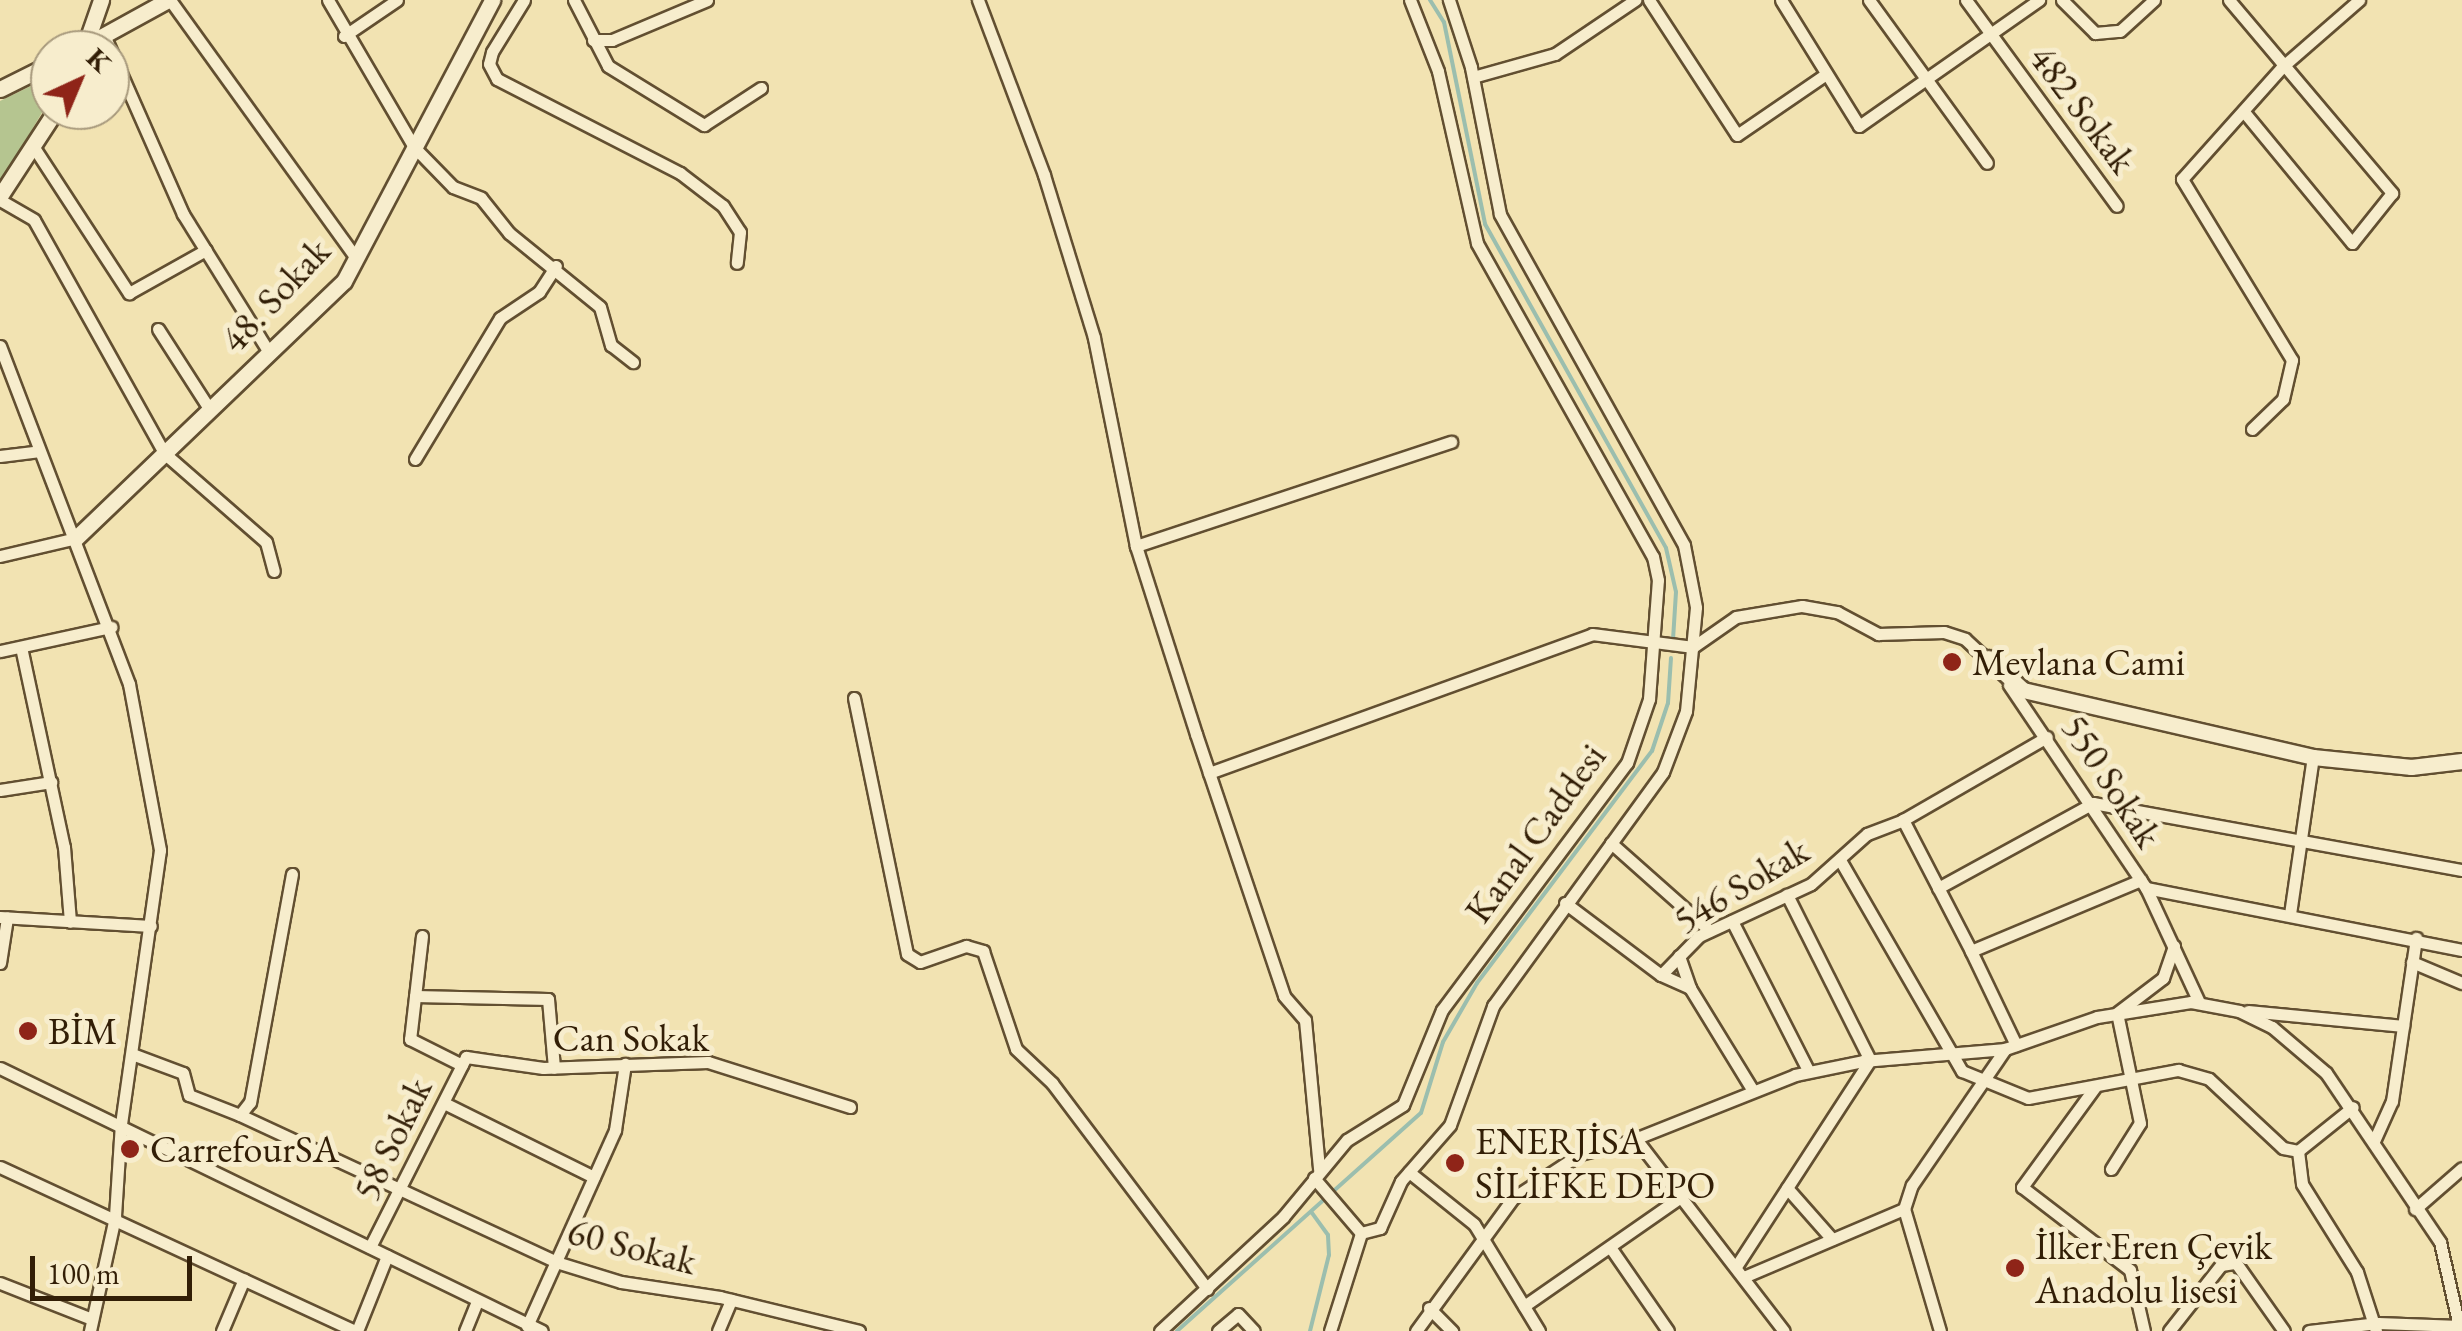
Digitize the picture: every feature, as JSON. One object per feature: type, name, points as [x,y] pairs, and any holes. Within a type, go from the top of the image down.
[{"type":"main road","points":[[89,30],[101,0]]},
{"type":"main road","points":[[113,30],[169,0]]},
{"type":"main road","name":"48. Sokak","points":[[76,538],[344,281],[492,0]]},
{"type":"main road","points":[[0,89],[30,74]]},
{"type":"main road","points":[[0,198],[43,130]]},
{"type":"main road","points":[[1988,658],[2022,690],[2312,758],[2411,766],[2462,761]]},
{"type":"street","points":[[169,0],[356,258]]},
{"type":"street","points":[[328,0],[344,36],[414,147],[453,187],[482,198],[509,233],[556,266],[600,307],[611,345],[633,362]]},
{"type":"street","points":[[344,36],[396,0]]},
{"type":"street","points":[[524,0],[492,52],[488,64],[497,78],[680,174],[709,195],[740,232],[737,263]]},
{"type":"street","points":[[574,0],[608,66],[704,126],[761,88]]},
{"type":"street","points":[[593,40],[612,40],[706,0]]},
{"type":"street","points":[[978,0],[1044,175],[1094,338],[1136,546],[1284,996],[1305,1020],[1316,1174],[1361,1232]]},
{"type":"street","name":"Kanal Caddesi","points":[[1160,1331],[1207,1289],[1347,1140],[1402,1105],[1442,1010],[1627,763],[1645,720],[1658,580],[1652,558],[1477,242],[1438,71],[1410,0]]},
{"type":"street","points":[[1361,1232],[1380,1228],[1409,1172],[1450,1125],[1493,1006],[1663,772],[1680,734],[1693,647],[1693,578],[1680,535],[1504,224],[1473,77],[1449,0]]},
{"type":"street","points":[[1473,77],[1555,54],[1635,0]]},
{"type":"street","points":[[1649,0],[1737,134],[1826,74]]},
{"type":"street","points":[[1782,0],[1859,126],[2039,0]]},
{"type":"street","points":[[1869,0],[1988,163]]},
{"type":"street","name":"482 Sokak","points":[[1966,0],[2117,206]]},
{"type":"street","points":[[2062,0],[2096,33],[2120,31],[2154,0]]},
{"type":"street","points":[[2230,0],[2282,67],[2392,193],[2352,243],[2243,111]]},
{"type":"street","points":[[2252,429],[2283,399],[2292,360],[2182,178],[2282,67],[2360,0]]},
{"type":"street","points":[[130,94],[183,214],[269,352]]},
{"type":"street","points":[[33,146],[129,293],[206,250]]},
{"type":"street","points":[[0,198],[34,220],[164,453],[266,542],[274,572]]},
{"type":"street","points":[[415,459],[500,318],[540,292],[556,266]]},
{"type":"street","points":[[158,328],[210,410]]},
{"type":"street","points":[[0,346],[38,451],[111,628],[154,798],[160,850],[121,1123],[115,1217],[91,1325],[0,1283]]},
{"type":"street","points":[[1136,546],[1451,442]]},
{"type":"street","points":[[0,456],[38,451]]},
{"type":"street","points":[[0,556],[76,538]]},
{"type":"street","name":"550 Sokak","points":[[1693,647],[1736,617],[1802,606],[1836,612],[1878,634],[1944,632],[1965,639],[1988,658],[2048,736],[2093,804],[2144,884],[2199,1002]]},
{"type":"street","points":[[0,651],[111,628]]},
{"type":"street","points":[[1209,773],[1592,634],[1693,647]]},
{"type":"street","points":[[21,647],[70,888],[70,922]]},
{"type":"street","points":[[854,698],[907,954],[920,962],[966,946],[983,950],[1016,1049],[1052,1082],[1207,1289]]},
{"type":"street","name":"546 Sokak","points":[[1565,904],[1660,975],[1710,931],[1786,895],[1840,860],[1888,820],[1903,820],[2048,736]]},
{"type":"street","points":[[2290,914],[2312,758]]},
{"type":"street","points":[[0,790],[51,782]]},
{"type":"street","points":[[1938,888],[2093,804],[2462,870]]},
{"type":"street","points":[[1903,820],[1971,951],[2011,1047]]},
{"type":"street","points":[[1611,844],[1710,931]]},
{"type":"street","points":[[1840,860],[1948,1054],[1962,1071],[2028,1098],[2178,1070],[2210,1079],[2283,1148],[2298,1150],[2352,1106]]},
{"type":"street","points":[[240,1114],[250,1102],[292,874]]},
{"type":"street","points":[[1971,951],[2144,884],[2462,950]]},
{"type":"street","points":[[1786,895],[1870,1060]]},
{"type":"street","points":[[0,963],[4,918],[151,926]]},
{"type":"street","points":[[1732,921],[1809,1072]]},
{"type":"street","points":[[422,936],[415,996],[548,999],[554,1068]]},
{"type":"street","points":[[2374,1141],[2392,1100],[2416,938]]},
{"type":"street","points":[[2117,1013],[2162,978],[2174,946]]},
{"type":"street","points":[[1679,956],[1690,988],[1752,1092]]},
{"type":"street","points":[[2412,962],[2462,983]]},
{"type":"street","points":[[1660,975],[1690,988]]},
{"type":"street","name":"Can Sokak","points":[[415,996],[410,1039],[464,1061],[554,1068],[708,1062],[850,1108]]},
{"type":"street","points":[[1416,1331],[1483,1236],[1527,1186],[1580,1154],[1636,1139],[1809,1072],[1870,1060],[2011,1047],[2117,1013],[2199,1002],[2238,1010],[2403,1026]]},
{"type":"street","points":[[2238,1010],[2272,1027],[2326,1072],[2352,1106],[2415,1209],[2440,1242],[2460,1329],[2377,1327],[2309,1331]]},
{"type":"street","points":[[2111,1169],[2140,1123],[2117,1013]]},
{"type":"street","points":[[1940,1331],[1904,1209],[1912,1185],[2011,1047]]},
{"type":"street","name":"60 Sokak","points":[[132,1054],[182,1072],[189,1095],[240,1114],[556,1262],[621,1282],[731,1300],[859,1330]]},
{"type":"street","points":[[1741,1271],[1787,1188],[1870,1060]]},
{"type":"street","name":"58 Sokak","points":[[370,1247],[403,1189],[464,1061]]},
{"type":"street","points":[[0,1068],[121,1123],[535,1329],[556,1262],[615,1130],[625,1064]]},
{"type":"street","points":[[2096,1087],[2022,1187],[2130,1270],[2144,1331]]},
{"type":"street","points":[[444,1103],[594,1177]]},
{"type":"street","points":[[1636,1139],[1784,1331]]},
{"type":"street","points":[[2298,1150],[2302,1184],[2357,1272],[2377,1327]]},
{"type":"street","points":[[0,1167],[356,1331],[387,1256]]},
{"type":"street","points":[[2415,1209],[2462,1168]]},
{"type":"street","points":[[1409,1172],[1483,1236],[1539,1331]]},
{"type":"street","points":[[1787,1188],[1832,1240]]},
{"type":"street","points":[[1524,1306],[1682,1196]]},
{"type":"street","points":[[1741,1271],[1832,1240],[1904,1209]]},
{"type":"street","points":[[1330,1331],[1361,1232]]},
{"type":"street","points":[[1610,1247],[1668,1331]]},
{"type":"street","points":[[2169,1331],[2221,1265],[2236,1263],[2284,1331]]},
{"type":"street","points":[[222,1331],[244,1279]]},
{"type":"street","points":[[718,1331],[731,1300]]},
{"type":"street","points":[[465,1331],[477,1301]]},
{"type":"street","points":[[1429,1308],[1452,1331]]},
{"type":"street","points":[[1218,1331],[1238,1314],[1254,1331]]},
{"type":"green space","points":[[30,86],[32,130],[0,183],[0,101]]},
{"type":"waterway","points":[[1430,0],[1444,22],[1485,224],[1666,548],[1676,592],[1673,640]]},
{"type":"waterway","points":[[1177,1331],[1421,1113],[1443,1042],[1477,983],[1652,751],[1668,703],[1671,658]]},
{"type":"waterway","points":[[1310,1331],[1329,1255],[1328,1235],[1312,1213]]},
{"type":"place","name":"Mevlana Cami","points":[[1952,662]]},
{"type":"place","name":"BİM","points":[[28,1031]]},
{"type":"place","name":"CarrefourSA","points":[[130,1149]]},
{"type":"place","name":"ENERJİSA SİLİFKE DEPO","points":[[1455,1163]]},
{"type":"place","name":"İlker Eren Çevik Anadolu lisesi","points":[[2015,1268]]}]
